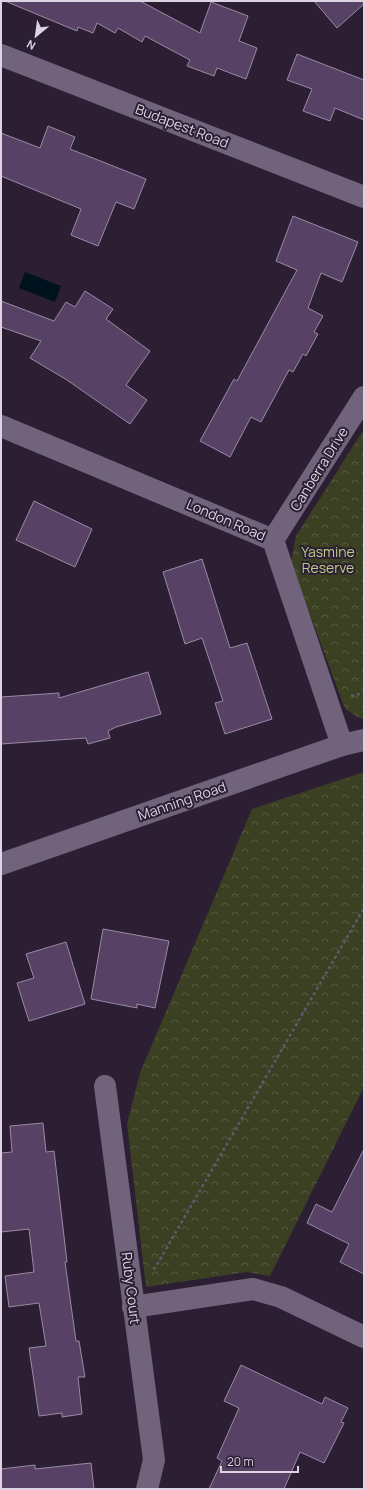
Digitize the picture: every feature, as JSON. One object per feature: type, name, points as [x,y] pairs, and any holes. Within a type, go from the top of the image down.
[{"type":"street","name":"Budapest Road","points":[[1,55],[364,197]]},
{"type":"street","name":"Canberra Drive","points":[[274,540],[364,397]]},
{"type":"street","name":"London Road","points":[[1,426],[274,540],[342,745]]},
{"type":"street","name":"Manning Road","points":[[1,864],[342,745],[364,740]]},
{"type":"street","name":"Ruby Court","points":[[105,1086],[128,1273],[154,1460],[147,1489]]},
{"type":"street","points":[[133,1307],[253,1288],[281,1297],[364,1337]]},
{"type":"path","points":[[128,1273],[155,1268],[364,908]]},
{"type":"green space","name":"Yasmine Reserve","points":[[364,429],[364,719],[359,718],[345,709],[291,563],[296,536]]},
{"type":"green space","points":[[364,772],[364,1087],[270,1276],[247,1272],[146,1287],[127,1124],[140,1073],[252,809]]},
{"type":"water","points":[[25,272],[61,286],[55,302],[19,288]]},
{"type":"building","points":[[5,1],[140,1],[200,33],[211,2],[248,16],[239,41],[257,48],[246,79],[217,68],[214,76],[187,66],[190,60],[145,36],[142,42],[118,28],[115,33],[97,23],[93,33],[78,27],[77,31]]},
{"type":"building","points":[[314,1],[364,1],[364,4],[337,28]]},
{"type":"building","points":[[297,54],[364,80],[364,120],[335,108],[330,121],[303,111],[312,89],[287,80]]},
{"type":"building","points":[[48,126],[75,137],[70,149],[146,179],[134,209],[116,202],[98,246],[71,235],[81,209],[1,176],[1,133],[40,148]]},
{"type":"building","points":[[293,216],[358,242],[342,282],[321,273],[308,308],[323,316],[314,332],[318,334],[306,356],[303,354],[293,372],[289,370],[261,422],[251,417],[230,457],[200,441],[234,379],[237,381],[297,270],[276,261]]},
{"type":"building","points":[[85,291],[113,309],[106,319],[150,351],[126,385],[147,400],[130,424],[67,380],[30,358],[41,341],[1,327],[1,301],[54,321],[66,302],[75,307]]},
{"type":"building","points":[[34,501],[92,529],[75,567],[16,540]]},
{"type":"building","points":[[202,559],[230,648],[247,643],[272,719],[225,734],[215,703],[223,701],[202,638],[185,644],[163,572]]},
{"type":"building","points":[[148,672],[161,714],[116,727],[108,731],[110,738],[88,744],[86,738],[1,744],[1,697],[59,693],[59,698]]},
{"type":"building","points":[[103,929],[169,941],[155,1008],[137,1004],[137,1008],[91,999]]},
{"type":"building","points":[[66,942],[85,1004],[29,1021],[17,983],[34,978],[26,954]]},
{"type":"building","points":[[43,1123],[46,1152],[54,1151],[67,1262],[65,1262],[76,1341],[79,1341],[85,1377],[78,1377],[82,1414],[62,1417],[62,1413],[39,1416],[29,1348],[46,1346],[39,1303],[9,1307],[5,1276],[34,1272],[29,1229],[1,1232],[1,1153],[12,1152],[10,1126]]},
{"type":"building","points":[[364,1149],[364,1274],[340,1262],[349,1244],[307,1223],[316,1204],[332,1212]]},
{"type":"building","points":[[241,1365],[322,1404],[325,1397],[348,1408],[341,1422],[344,1423],[324,1463],[300,1452],[284,1489],[209,1489],[222,1461],[217,1458],[239,1408],[224,1401]]},
{"type":"building","points":[[91,1463],[94,1489],[1,1489],[1,1469],[35,1465],[35,1469]]}]
